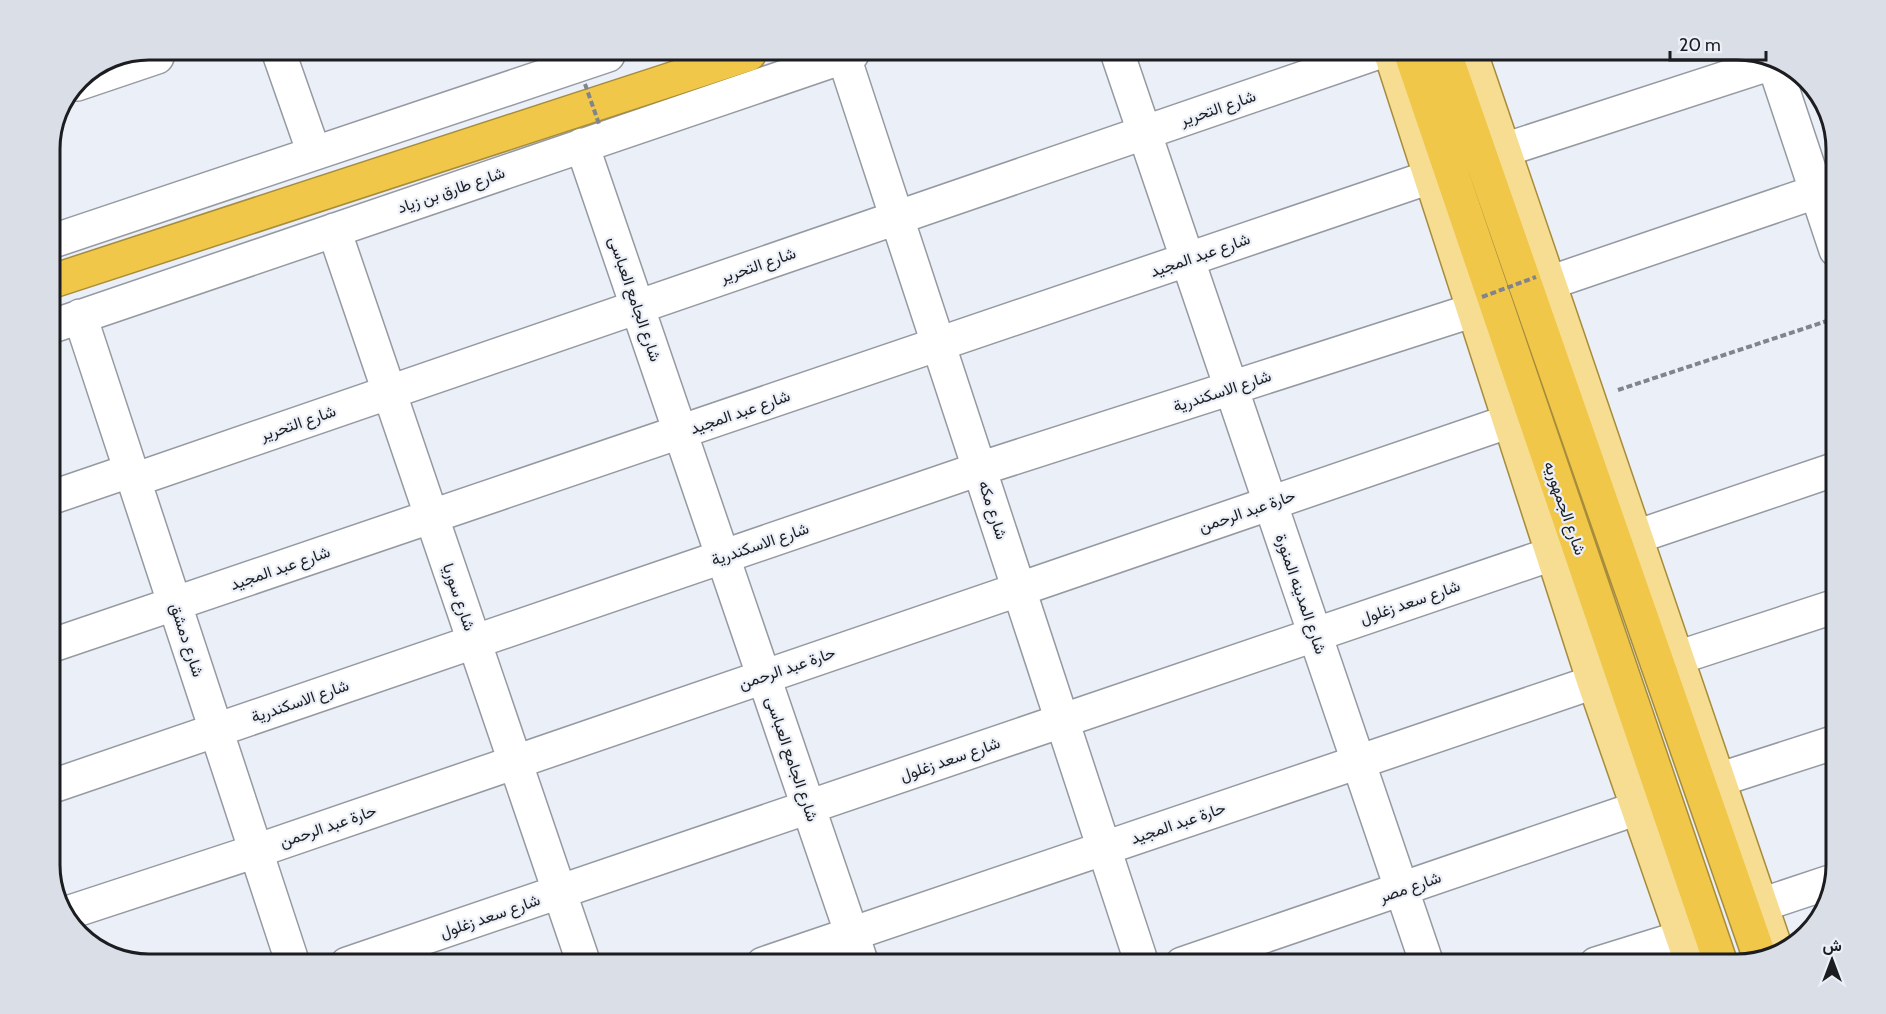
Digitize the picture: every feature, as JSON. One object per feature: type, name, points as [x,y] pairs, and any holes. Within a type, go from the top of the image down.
[{"type":"highway","points":[[60,279],[731,60]]},
{"type":"highway","name":"شارع الجمهوريه","points":[[1413,60],[1718,954]]},
{"type":"highway","points":[[1447,60],[1758,951]]},
{"type":"main road","name":"شارع الجمهوريه","points":[[1393,60],[1430,177],[1478,303],[1510,421],[1552,554],[1687,950]]},
{"type":"main road","points":[[1473,60],[1504,150],[1543,280],[1589,400],[1775,945]]},
{"type":"street","points":[[97,77],[148,60]]},
{"type":"street","points":[[281,60],[314,153]]},
{"type":"street","points":[[60,232],[314,153],[595,60]]},
{"type":"street","name":"شارع طارق بن زياد","points":[[65,322],[334,230],[591,135],[832,60]]},
{"type":"street","name":"شارع مكه","points":[[850,60],[897,218],[1139,954]]},
{"type":"street","name":"شارع المدينه المنورة","points":[[1120,60],[1423,954]]},
{"type":"street","name":"شارع التحرير","points":[[60,495],[133,475],[388,392],[1356,60]]},
{"type":"street","points":[[1504,150],[1763,64]]},
{"type":"street","points":[[1779,71],[1826,187]]},
{"type":"street","name":"شارع الجامع العباسى","points":[[591,135],[638,307],[857,949]]},
{"type":"street","name":"شارع عبد المجيد","points":[[60,643],[1430,177]]},
{"type":"street","points":[[1543,280],[1826,189]]},
{"type":"street","name":"شارع سوريا","points":[[334,230],[581,954]]},
{"type":"street","name":"شارع الاسكندرية","points":[[60,784],[722,556],[1231,388],[1478,303]]},
{"type":"street","name":"شارع دمشق","points":[[65,322],[133,475],[290,954]]},
{"type":"street","name":"حارة عبد الرحمن","points":[[73,911],[256,851],[1510,421]]},
{"type":"street","points":[[1636,537],[1826,472]]},
{"type":"street","name":"شارع سعد زغلول","points":[[376,954],[1552,554]]},
{"type":"street","points":[[1677,658],[1826,609]]},
{"type":"street","name":"حارة عبد المجيد","points":[[826,954],[857,949],[1104,849],[1594,682]]},
{"type":"street","points":[[1718,780],[1826,745]]},
{"type":"street","name":"شارع مصر","points":[[1212,954],[1638,808]]},
{"type":"street","points":[[1761,905],[1824,884]]},
{"type":"street","points":[[1661,954],[1687,950]]},
{"type":"path","points":[[569,70],[591,135]]},
{"type":"path","points":[[1478,303],[1543,280]]},
{"type":"path","points":[[1589,400],[1826,321]]}]
